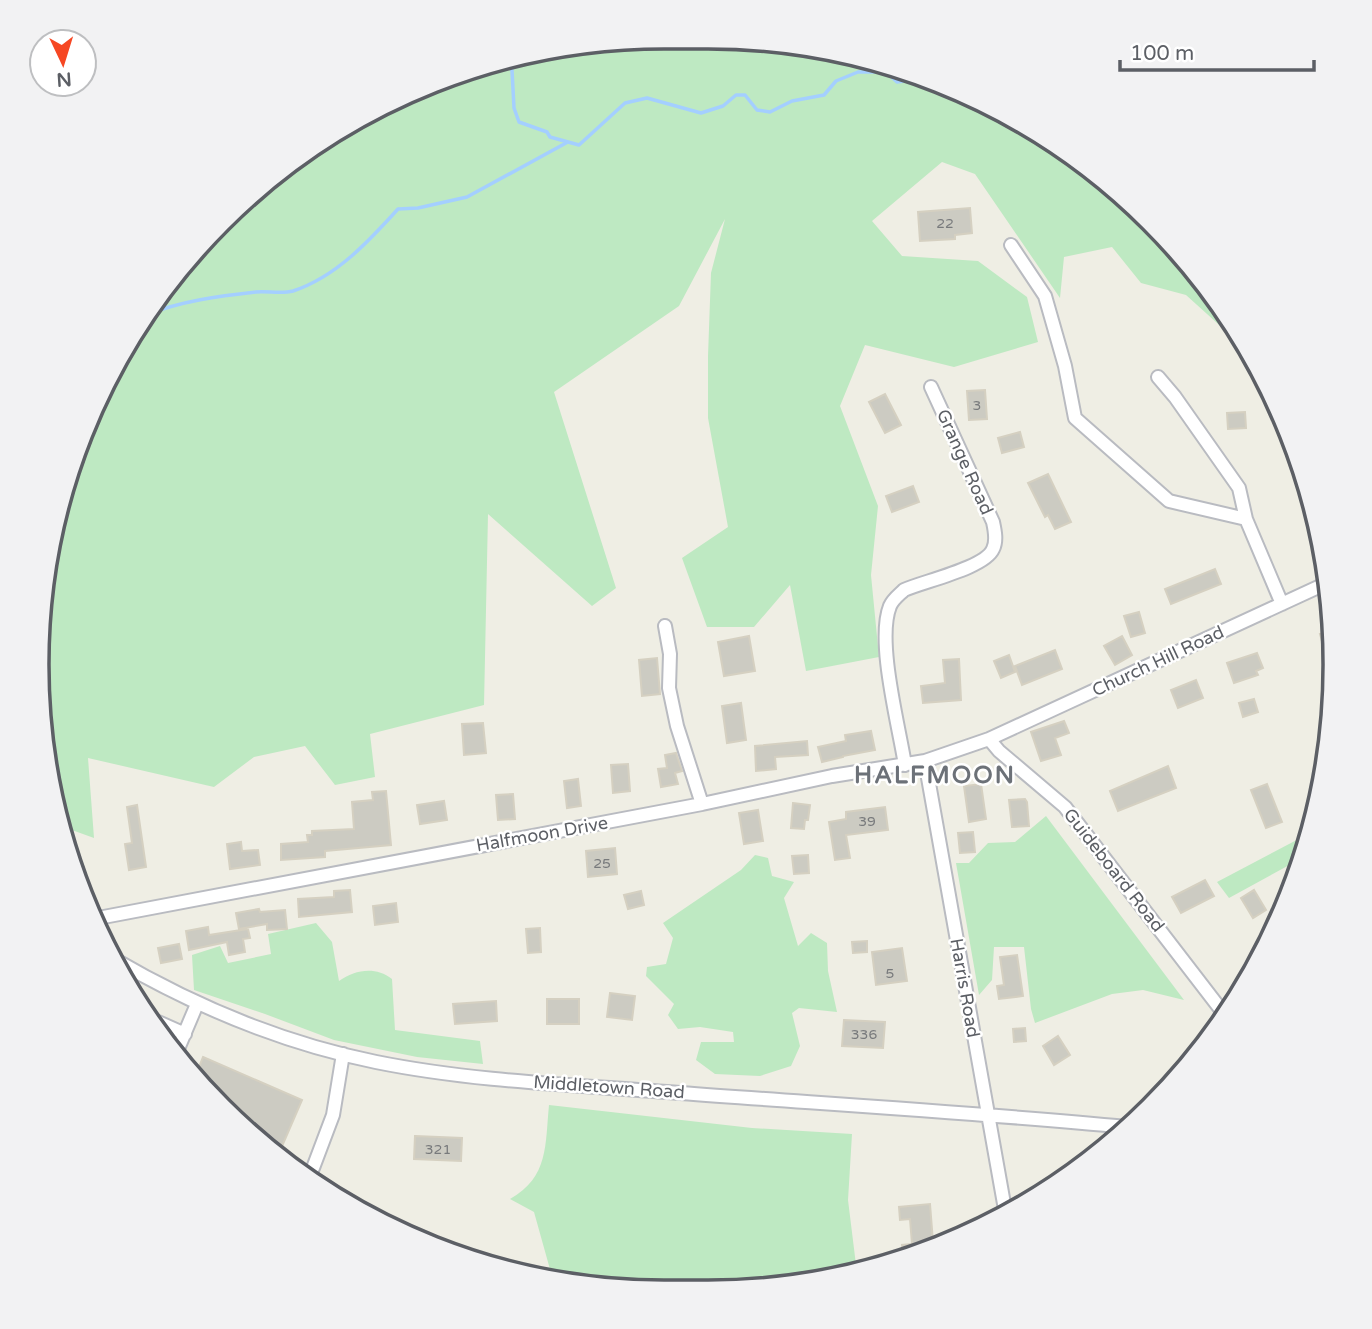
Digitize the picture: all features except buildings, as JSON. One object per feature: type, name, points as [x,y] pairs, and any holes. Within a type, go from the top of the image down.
[{"type":"street","points":[[1011,244],[1045,296],[1065,366],[1075,418],[1169,501],[1245,519]]},
{"type":"street","points":[[1158,377],[1239,488],[1245,519],[1282,604]]},
{"type":"street","name":"Grange Road","points":[[905,765],[888,665],[886,637],[889,607],[895,597],[904,590],[981,562],[994,548],[996,536],[993,522],[931,387]]},
{"type":"street","name":"Church Hill Road","points":[[989,739],[1318,587]]},
{"type":"street","points":[[665,626],[670,654],[669,688],[677,726],[702,804]]},
{"type":"street","name":"Halfmoon Drive","points":[[103,917],[702,804],[832,776],[925,761],[961,751],[989,739]]},
{"type":"street","name":"Guideboard Road","points":[[989,739],[999,751],[1066,807],[1219,1007]]},
{"type":"street","name":"Harris Road","points":[[925,761],[1004,1204]]},
{"type":"street","name":"Middletown Road","points":[[129,968],[226,1017],[376,1062],[474,1077],[1114,1126]]},
{"type":"street","points":[[180,1044],[197,1004]]},
{"type":"street","points":[[167,1026],[185,1034]]},
{"type":"street","points":[[313,1169],[333,1115],[343,1054]]},
{"type":"green space","points":[[624,50],[748,50],[788,54],[867,70],[943,96],[980,112],[1015,131],[1082,176],[1143,229],[1196,290],[1222,327],[1186,295],[1141,283],[1112,247],[1064,257],[1060,298],[975,174],[942,162],[872,221],[902,256],[978,261],[1027,297],[1038,342],[954,367],[865,345],[840,406],[878,506],[871,575],[879,657],[806,671],[790,585],[754,627],[707,627],[682,558],[728,527],[708,418],[711,273],[725,219],[679,306],[554,392],[616,588],[592,606],[488,514],[484,705],[370,734],[375,777],[335,785],[305,746],[254,757],[214,787],[88,758],[94,838],[72,830],[70,824],[54,745],[49,664],[54,584],[61,544],[70,505],[96,429],[112,392],[153,323],[176,290],[229,229],[290,176],[357,131],[392,112],[429,96],[505,70],[584,54]]},
{"type":"green space","points":[[1046,816],[1184,1000],[1143,990],[1112,994],[1035,1023],[1024,947],[994,947],[992,980],[979,995],[956,863],[969,863],[988,843],[1015,842]]},
{"type":"green space","points":[[1297,840],[1289,865],[1229,898],[1217,882]]},
{"type":"green space","points":[[755,855],[768,858],[772,876],[794,882],[784,898],[798,946],[811,933],[827,943],[828,971],[837,1012],[799,1008],[792,1013],[800,1046],[791,1066],[760,1076],[715,1074],[696,1060],[701,1042],[734,1042],[733,1032],[700,1027],[678,1029],[668,1015],[674,1004],[646,976],[647,967],[666,964],[673,938],[663,923],[741,870]]},
{"type":"green space","points":[[316,923],[332,942],[339,981],[365,971],[379,972],[392,979],[395,1030],[480,1041],[483,1064],[417,1057],[334,1040],[194,990],[192,955],[220,946],[228,963],[271,954],[268,934]]},
{"type":"green space","points":[[549,1105],[752,1128],[852,1134],[848,1200],[856,1262],[788,1275],[708,1280],[624,1279],[550,1269],[534,1212],[510,1199],[532,1181],[543,1159]]},
{"type":"waterway","points":[[510,69],[514,108],[519,122],[547,132],[550,137],[579,145],[625,103],[647,98],[701,113],[723,106],[736,95],[745,95],[757,110],[770,112],[792,101],[824,95],[836,81],[858,72],[873,72]]},
{"type":"waterway","points":[[893,78],[897,82],[903,81]]},
{"type":"waterway","points":[[162,310],[228,295],[289,292],[309,285],[351,257],[398,209],[418,208],[467,197],[566,143]]},
{"type":"district","name":"HALFMOON","points":[[935,775]]}]
